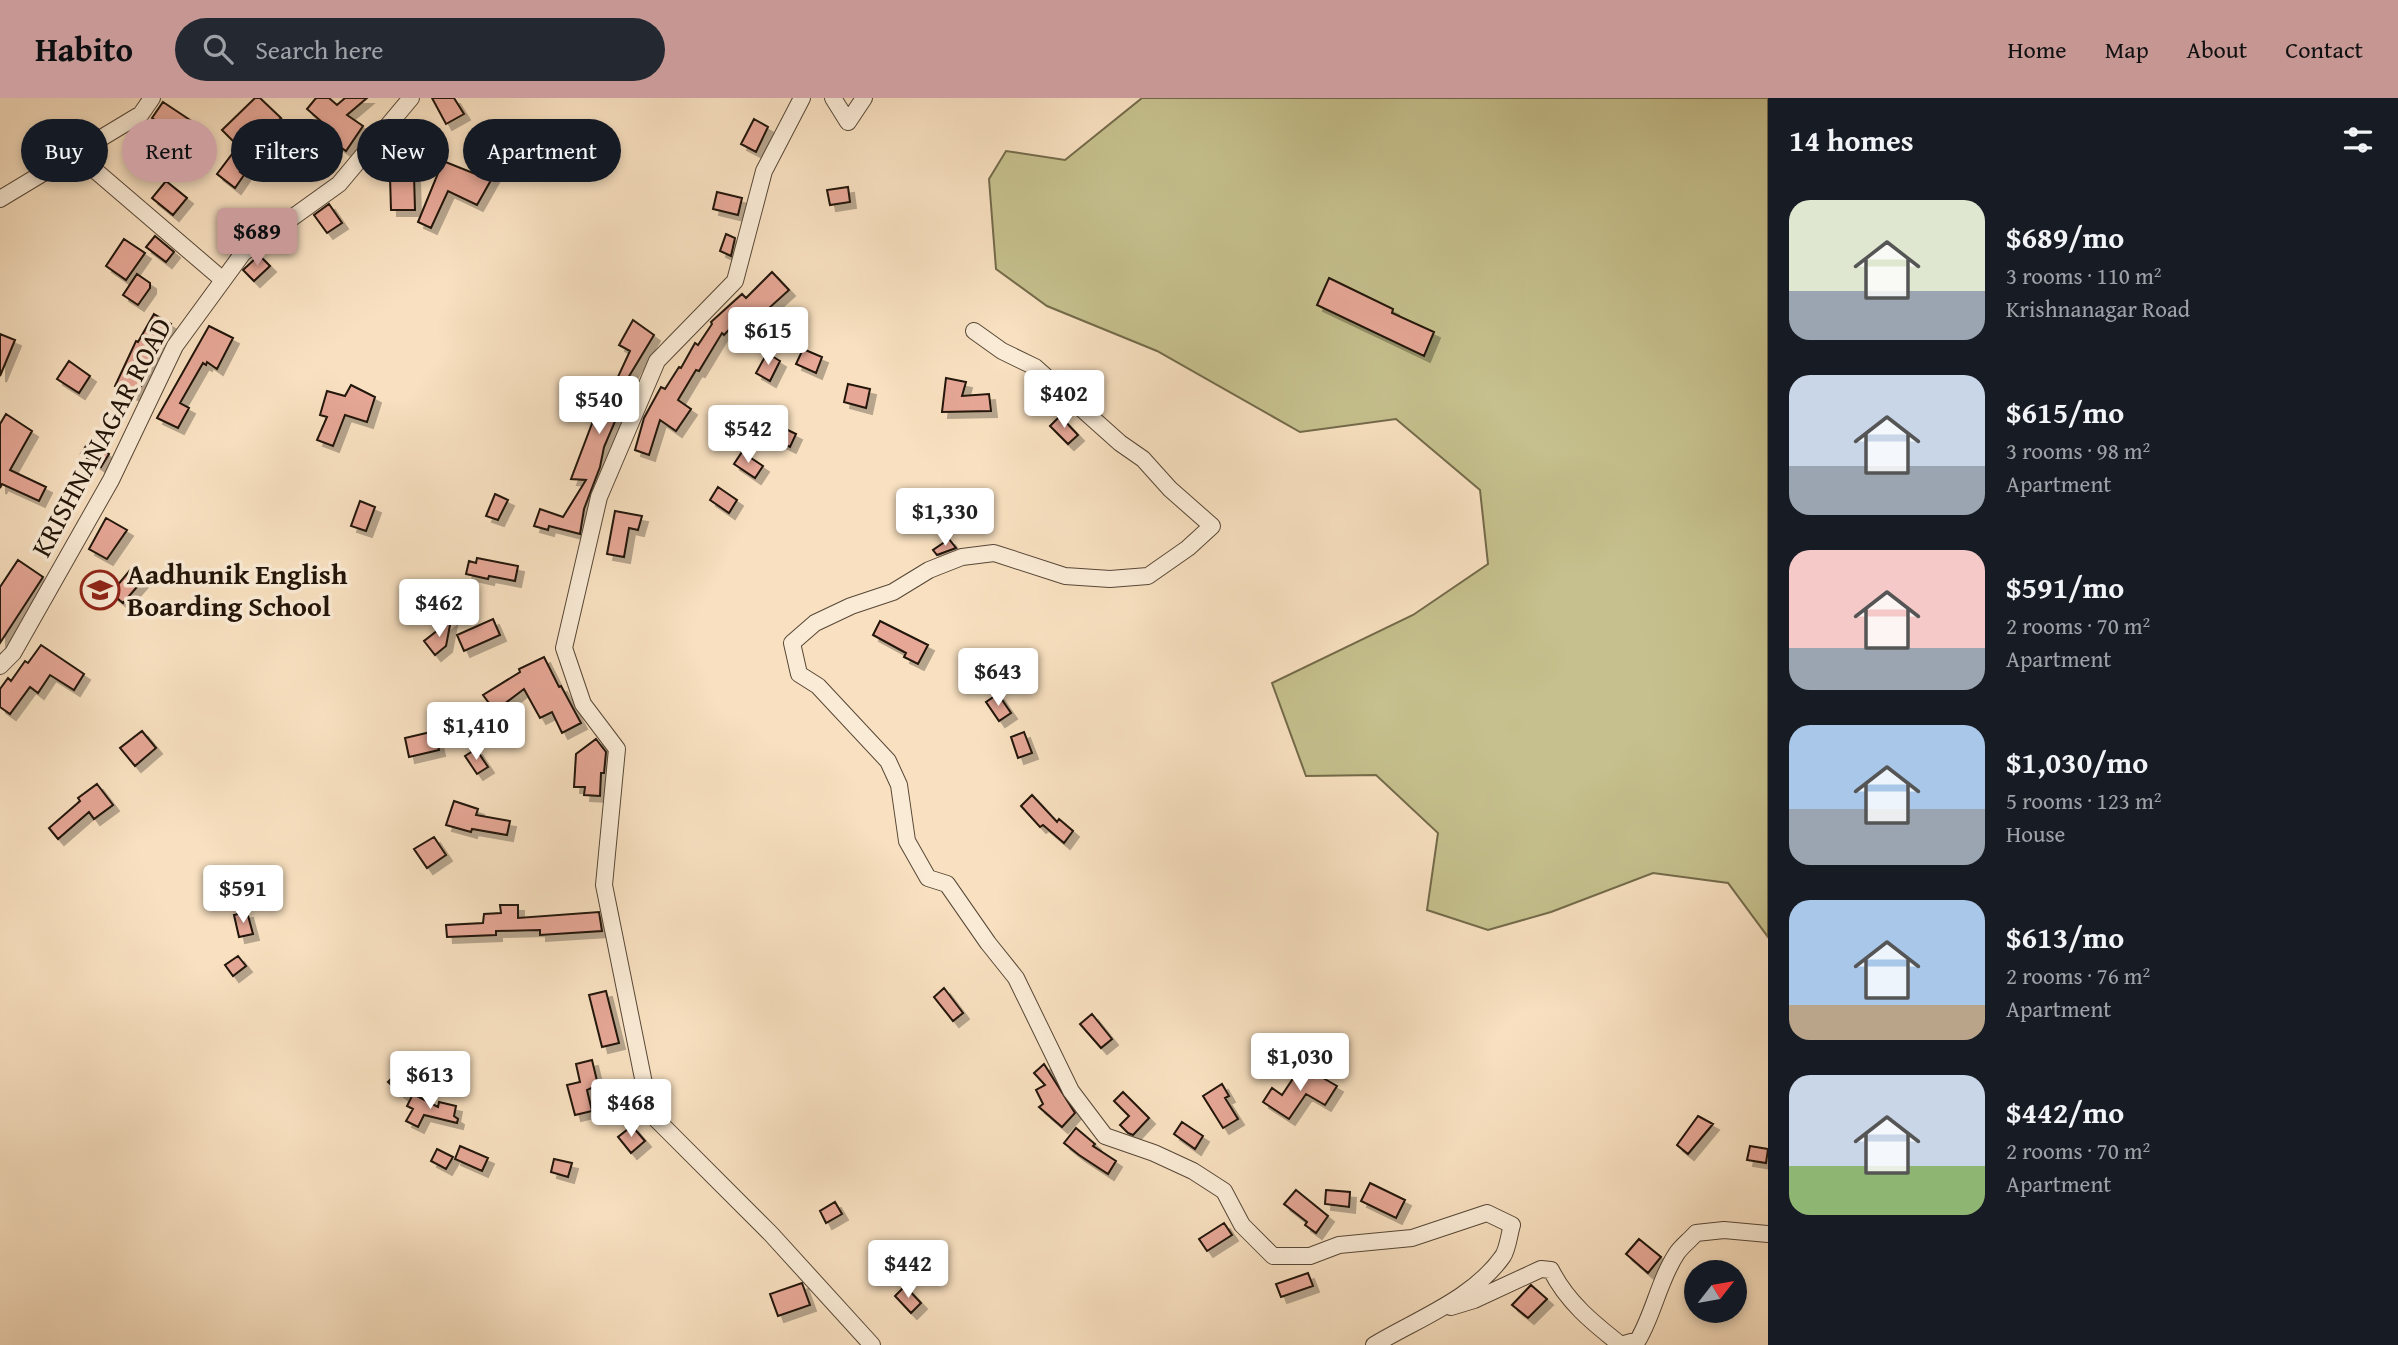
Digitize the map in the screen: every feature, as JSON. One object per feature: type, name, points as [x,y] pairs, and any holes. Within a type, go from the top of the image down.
[{"type":"street","points":[[108,134],[141,114],[152,98]]},
{"type":"street","name":"KRISHNANAGAR ROAD","points":[[0,666],[13,653],[111,480],[175,346],[243,253],[339,184],[411,98]]},
{"type":"street","points":[[802,98],[764,172],[736,281],[657,360],[599,497],[564,648],[583,704],[617,749],[604,886],[650,1113],[771,1234],[872,1345]]},
{"type":"street","points":[[833,98],[848,122],[864,98]]},
{"type":"street","points":[[108,181],[223,280]]},
{"type":"street","points":[[0,199],[29,182]]},
{"type":"street","points":[[974,331],[1002,351],[1035,367],[1120,443],[1143,458],[1170,489],[1212,526],[1188,548],[1148,576],[1110,579],[1065,576],[994,553],[962,557],[929,570],[892,592],[851,606],[815,623],[792,643],[799,674],[818,686],[888,761],[900,785],[907,841],[918,862],[928,878],[947,884],[1016,978],[1071,1091],[1105,1136],[1154,1153],[1193,1171],[1224,1191],[1242,1225],[1273,1256],[1310,1255],[1339,1245],[1412,1238],[1487,1213],[1512,1225],[1504,1254],[1481,1281],[1432,1313],[1374,1345]]},
{"type":"street","points":[[1432,1313],[1474,1300],[1541,1269],[1551,1270],[1560,1288],[1578,1309],[1621,1345],[1638,1340],[1677,1253],[1696,1233],[1724,1230],[1768,1234]]},
{"type":"shaded area","points":[[1142,98],[1768,98],[1768,937],[1728,883],[1653,873],[1551,912],[1488,930],[1427,910],[1438,833],[1376,775],[1306,776],[1272,683],[1413,615],[1488,564],[1480,490],[1396,419],[1300,432],[1157,351],[1047,306],[996,269],[989,179],[1006,151],[1065,160]]},
{"type":"building","points":[[255,98],[260,98],[281,118],[280,119],[233,119]]},
{"type":"building","points":[[316,98],[329,98],[337,105],[345,98],[367,98],[347,115],[357,122],[357,135],[346,151],[343,149],[343,119],[318,119],[307,109]]},
{"type":"building","points":[[432,98],[454,98],[464,114],[449,122],[449,119],[443,119]]},
{"type":"building","points":[[163,102],[188,119],[154,119]]},
{"type":"building","points":[[754,119],[768,127],[756,152],[741,144]]},
{"type":"building","points":[[231,121],[231,139],[222,130]]},
{"type":"building","points":[[231,155],[231,182],[239,182],[235,188],[217,174]]},
{"type":"building","points":[[449,163],[463,169],[463,182],[490,182],[477,205],[448,191],[431,228],[418,222],[434,182],[449,182]]},
{"type":"building","points":[[167,182],[187,198],[173,215],[152,198]]},
{"type":"building","points":[[390,182],[414,182],[415,210],[391,210]]},
{"type":"building","points":[[848,187],[850,202],[830,205],[827,190]]},
{"type":"building","points":[[717,192],[742,198],[738,215],[713,209]]},
{"type":"building","points":[[329,204],[342,223],[327,233],[314,215]]},
{"type":"building","points":[[726,234],[735,238],[731,256],[720,251]]},
{"type":"building","points":[[155,236],[174,252],[166,262],[146,247]]},
{"type":"building","points":[[124,239],[145,253],[126,280],[106,266]]},
{"type":"building","points":[[259,255],[270,266],[254,281],[243,270]]},
{"type":"building","points":[[772,272],[789,290],[747,328],[739,319],[724,335],[722,333],[678,400],[691,409],[676,431],[660,420],[649,455],[635,450],[644,418],[661,387],[665,389],[695,343],[698,345],[711,322],[742,294],[746,298]]},
{"type":"building","points":[[137,274],[150,283],[150,288],[138,305],[123,295]]},
{"type":"building","points":[[1329,278],[1393,309],[1392,313],[1434,332],[1424,356],[1317,305]]},
{"type":"building","points":[[154,314],[171,324],[136,396],[115,386],[136,341],[138,342]]},
{"type":"building","points":[[633,320],[654,335],[628,378],[631,379],[623,397],[625,398],[604,447],[600,467],[584,509],[580,534],[549,526],[548,530],[534,526],[540,509],[563,517],[586,480],[571,479],[596,413],[599,414],[630,351],[619,345]]},
{"type":"building","points":[[209,326],[233,338],[217,369],[207,362],[206,365],[203,363],[180,403],[189,408],[178,428],[157,418]]},
{"type":"building","points":[[0,334],[15,340],[0,376]]},
{"type":"building","points":[[803,349],[822,357],[816,373],[796,364]]},
{"type":"building","points":[[767,353],[780,361],[770,381],[756,373]]},
{"type":"building","points":[[69,361],[90,376],[79,393],[57,379]]},
{"type":"building","points":[[946,378],[966,382],[962,396],[989,394],[991,411],[942,412]]},
{"type":"building","points":[[848,384],[870,389],[866,408],[844,402]]},
{"type":"building","points":[[351,385],[375,397],[367,422],[345,415],[333,446],[317,440],[327,417],[320,415],[327,391],[345,396]]},
{"type":"building","points":[[745,409],[796,434],[790,447],[758,431],[753,441],[734,430]]},
{"type":"building","points":[[6,414],[32,431],[10,470],[46,487],[39,501],[2,484],[0,488],[0,424]]},
{"type":"building","points":[[1060,416],[1078,435],[1068,444],[1050,426]]},
{"type":"building","points":[[89,441],[109,454],[101,467],[81,454]]},
{"type":"building","points":[[742,452],[763,466],[755,478],[734,464]]},
{"type":"building","points":[[718,487],[737,500],[729,513],[710,500]]},
{"type":"building","points":[[495,494],[508,500],[498,520],[486,516]]},
{"type":"building","points":[[360,501],[375,507],[366,531],[351,526]]},
{"type":"building","points":[[615,511],[642,516],[638,530],[629,528],[624,557],[607,554]]},
{"type":"building","points":[[106,518],[127,530],[107,559],[89,549]]},
{"type":"building","points":[[949,539],[956,548],[937,555],[933,550]]},
{"type":"building","points":[[477,558],[518,566],[515,581],[466,574],[469,561],[476,563]]},
{"type":"building","points":[[18,560],[43,577],[0,643],[0,587]]},
{"type":"building","points":[[131,569],[143,580],[123,603],[111,593]]},
{"type":"building","points":[[493,619],[500,635],[464,651],[457,635]]},
{"type":"building","points":[[451,620],[446,646],[435,655],[424,641]]},
{"type":"building","points":[[880,621],[928,645],[918,664],[904,657],[906,653],[873,635]]},
{"type":"building","points":[[41,645],[84,674],[74,690],[50,675],[38,693],[30,687],[10,714],[0,707],[0,689],[8,678],[11,681],[25,661],[28,663]]},
{"type":"building","points":[[544,657],[581,723],[562,733],[552,712],[540,718],[524,689],[495,711],[483,695],[520,672],[519,669]]},
{"type":"building","points":[[998,694],[1011,713],[999,721],[986,702]]},
{"type":"building","points":[[142,731],[156,748],[135,766],[120,748]]},
{"type":"building","points":[[435,731],[439,750],[409,757],[405,738]]},
{"type":"building","points":[[1024,732],[1032,753],[1018,758],[1011,737]]},
{"type":"building","points":[[596,739],[606,752],[604,773],[601,773],[600,796],[584,795],[585,787],[574,787],[576,754]]},
{"type":"building","points":[[476,749],[488,767],[477,774],[465,756]]},
{"type":"building","points":[[97,784],[113,805],[94,819],[89,812],[58,839],[49,828],[80,801],[78,798]]},
{"type":"building","points":[[1032,795],[1057,822],[1059,819],[1073,831],[1064,843],[1043,825],[1040,827],[1021,806]]},
{"type":"building","points":[[454,801],[478,809],[476,815],[510,821],[507,835],[472,829],[471,832],[446,825]]},
{"type":"building","points":[[434,837],[446,855],[427,868],[414,849]]},
{"type":"building","points":[[500,905],[518,905],[518,918],[599,912],[602,931],[540,935],[540,930],[496,931],[496,935],[447,937],[446,925],[483,923],[484,914],[501,913]]},
{"type":"building","points":[[247,912],[253,934],[239,937],[234,915]]},
{"type":"building","points":[[238,956],[246,966],[233,976],[225,965]]},
{"type":"building","points":[[944,988],[963,1013],[953,1021],[934,997]]},
{"type":"building","points":[[606,991],[619,1043],[602,1047],[589,995]]},
{"type":"building","points":[[1092,1014],[1112,1039],[1101,1048],[1080,1024]]},
{"type":"building","points":[[592,1060],[598,1085],[587,1090],[592,1111],[575,1115],[567,1085],[580,1082],[576,1064]]},
{"type":"building","points":[[1044,1064],[1075,1113],[1062,1127],[1039,1107],[1043,1104],[1036,1090],[1045,1085],[1034,1073]]},
{"type":"building","points":[[1300,1068],[1313,1078],[1316,1074],[1337,1086],[1325,1105],[1306,1094],[1289,1119],[1263,1102],[1272,1088],[1282,1095]]},
{"type":"building","points":[[400,1070],[415,1083],[404,1096],[388,1082]]},
{"type":"building","points":[[1222,1084],[1229,1096],[1225,1098],[1238,1119],[1223,1128],[1203,1096]]},
{"type":"building","points":[[1123,1092],[1149,1118],[1133,1135],[1120,1125],[1129,1116],[1114,1101]]},
{"type":"building","points":[[413,1094],[438,1107],[439,1102],[456,1106],[454,1116],[458,1119],[457,1123],[424,1115],[418,1127],[406,1121],[413,1109],[407,1106]]},
{"type":"building","points":[[1698,1116],[1713,1124],[1688,1154],[1677,1145]]},
{"type":"building","points":[[1182,1122],[1203,1136],[1195,1149],[1174,1134]]},
{"type":"building","points":[[632,1126],[645,1141],[631,1153],[618,1137]]},
{"type":"building","points":[[1076,1128],[1095,1144],[1093,1146],[1116,1161],[1108,1174],[1064,1143]]},
{"type":"building","points":[[460,1146],[488,1158],[482,1171],[455,1159]]},
{"type":"building","points":[[1750,1146],[1768,1149],[1766,1163],[1747,1160]]},
{"type":"building","points":[[437,1149],[453,1157],[446,1169],[431,1161]]},
{"type":"building","points":[[554,1159],[572,1163],[568,1177],[551,1172]]},
{"type":"building","points":[[1370,1183],[1405,1200],[1396,1218],[1361,1201]]},
{"type":"building","points":[[1296,1190],[1328,1216],[1316,1233],[1305,1225],[1307,1222],[1284,1204]]},
{"type":"building","points":[[1326,1190],[1350,1192],[1349,1207],[1325,1204]]},
{"type":"building","points":[[835,1202],[842,1214],[826,1223],[820,1211]]},
{"type":"building","points":[[1224,1223],[1232,1235],[1207,1251],[1199,1239]]},
{"type":"building","points":[[1639,1239],[1661,1257],[1648,1273],[1626,1254]]},
{"type":"building","points":[[1308,1273],[1313,1286],[1281,1297],[1276,1284]]},
{"type":"building","points":[[802,1283],[810,1305],[778,1316],[770,1294]]},
{"type":"building","points":[[1531,1285],[1547,1299],[1528,1318],[1512,1305]]},
{"type":"building","points":[[905,1286],[921,1303],[911,1313],[895,1296]]},
{"type":"place","name":"Aadhunik English Boarding School","points":[[100,590]]}]
